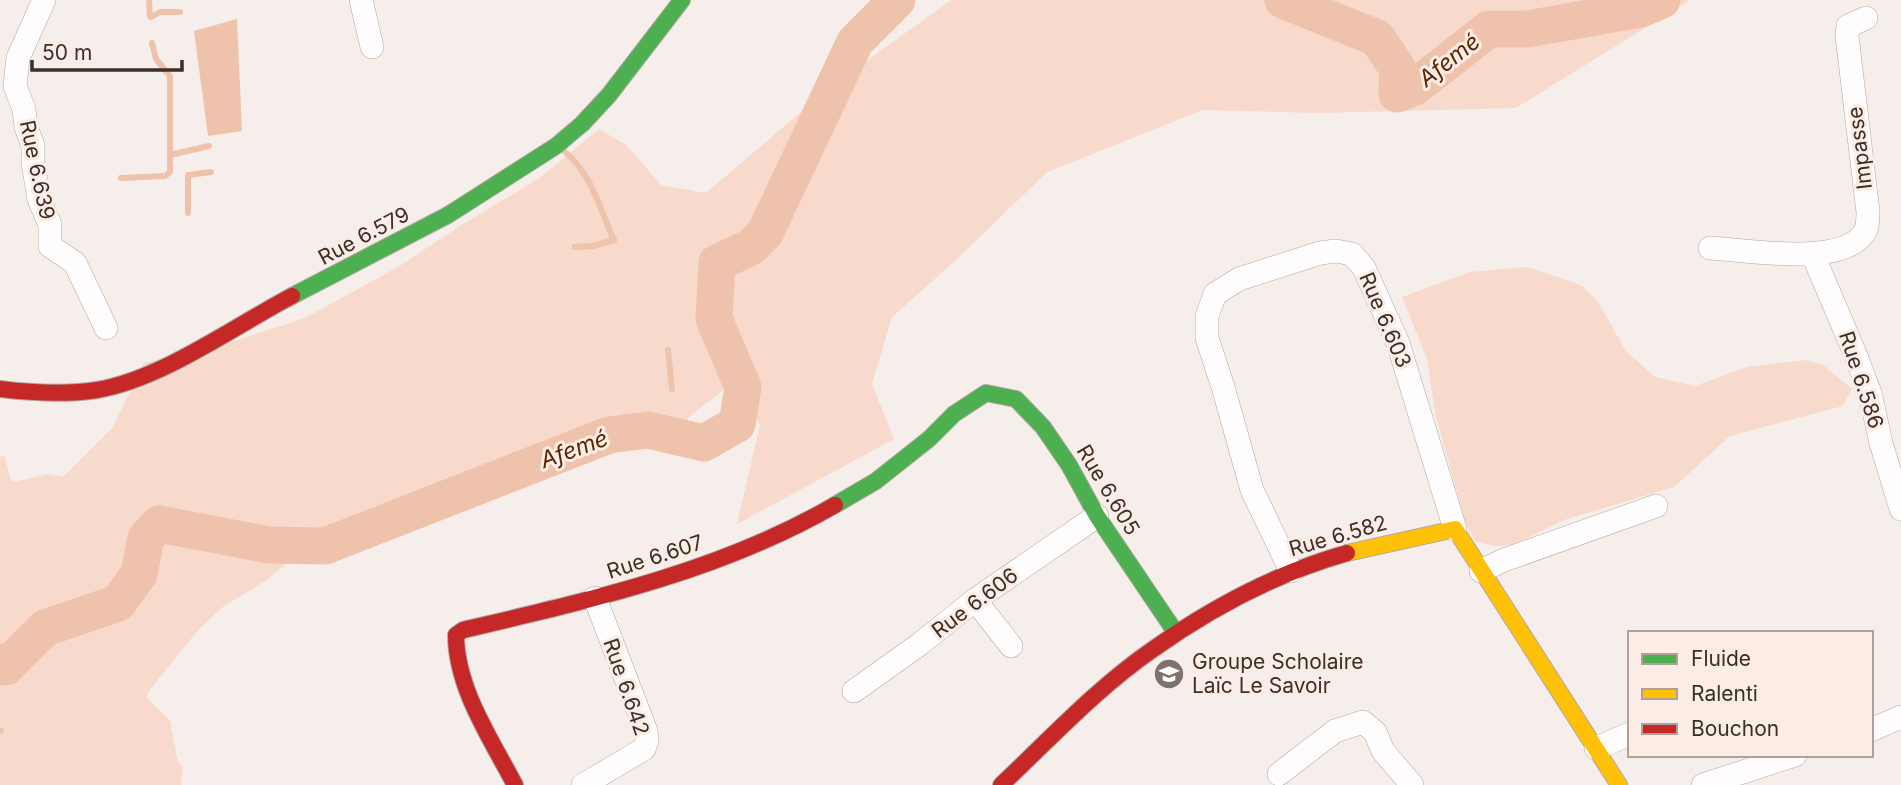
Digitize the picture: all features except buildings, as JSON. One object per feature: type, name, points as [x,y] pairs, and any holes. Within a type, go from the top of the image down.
[{"type":"street","name":"Rue 6.639","points":[[44,0],[18,58],[15,86],[33,146],[39,199],[50,225],[50,246],[75,263],[106,328]]},
{"type":"street","points":[[361,0],[372,47]]},
{"type":"street","name":"Rue 6.579","points":[[0,389],[51,393],[110,387],[170,364],[235,326],[406,239],[499,184],[540,157],[582,124],[618,83],[682,0]]},
{"type":"street","name":"Impasse","points":[[1812,255],[1859,240],[1866,230],[1868,212],[1847,36],[1848,26],[1866,18]]},
{"type":"street","points":[[1710,248],[1812,255]]},
{"type":"street","name":"Rue 6.603","points":[[1291,571],[1252,490],[1207,338],[1207,316],[1215,294],[1239,279],[1320,253],[1336,251],[1352,254],[1364,268],[1398,343],[1455,529]]},
{"type":"street","name":"Rue 6.586","points":[[1812,255],[1870,393],[1901,509]]},
{"type":"street","name":"Rue 6.605","points":[[986,393],[1016,398],[1031,412],[1057,445],[1097,516],[1176,633]]},
{"type":"street","name":"Rue 6.607","points":[[515,785],[459,664],[456,635],[463,630],[672,576],[758,545],[876,481],[929,439],[954,414],[986,393]]},
{"type":"street","points":[[1481,571],[1504,560],[1656,506]]},
{"type":"street","name":"Rue 6.606","points":[[854,691],[920,644],[975,600],[1097,516]]},
{"type":"street","points":[[1455,529],[1596,748],[1610,782]]},
{"type":"street","name":"Rue 6.582","points":[[1001,785],[1104,689],[1176,633],[1254,589],[1291,571],[1373,547],[1455,529]]},
{"type":"street","name":"Rue 6.642","points":[[583,785],[644,749],[647,741],[646,731],[595,598]]},
{"type":"street","points":[[975,600],[1011,646]]},
{"type":"street","points":[[1873,729],[1901,717]]},
{"type":"street","points":[[1279,774],[1335,731],[1363,722],[1375,732],[1383,751],[1412,785]]},
{"type":"street","points":[[1596,748],[1628,735]]},
{"type":"street","points":[[1703,785],[1790,757]]},
{"type":"shaded area","points":[[951,0],[1690,0],[1516,108],[1318,113],[1202,110],[1047,172],[892,317],[872,384],[894,439],[737,524],[760,425],[731,384],[683,422],[606,426],[452,481],[320,534],[267,580],[224,606],[199,629],[148,692],[147,698],[170,721],[178,763],[183,767],[181,785],[0,785],[0,456],[5,457],[13,482],[49,474],[63,477],[113,427],[144,363],[228,343],[305,318],[398,267],[541,177],[599,129],[626,145],[661,185],[706,193],[829,88]]},
{"type":"shaded area","points":[[237,19],[242,131],[208,136],[194,31]]},
{"type":"shaded area","points":[[1527,267],[1581,285],[1597,300],[1626,351],[1655,377],[1695,386],[1747,367],[1806,360],[1823,365],[1852,389],[1843,406],[1730,436],[1674,487],[1564,520],[1513,545],[1494,546],[1475,541],[1466,524],[1436,417],[1427,359],[1402,297],[1470,272]]},
{"type":"waterway","points":[[149,0],[150,16]]},
{"type":"waterway","name":"Afemé","points":[[0,662],[6,667],[45,628],[118,603],[139,574],[146,538],[159,524],[269,545],[325,546],[609,435],[648,430],[704,443],[737,424],[743,387],[714,319],[717,263],[751,247],[765,233],[855,42],[897,0]]},
{"type":"waterway","name":"Afemé","points":[[1283,0],[1377,38],[1398,69],[1397,94],[1415,87],[1489,29],[1527,29],[1641,9],[1662,0]]},
{"type":"waterway","points":[[151,17],[160,12],[180,12]]},
{"type":"waterway","points":[[121,178],[165,176],[170,172],[170,76],[156,59],[152,43]]},
{"type":"waterway","points":[[170,155],[209,146]]},
{"type":"waterway","points":[[563,150],[588,180],[614,240],[593,246],[575,247]]},
{"type":"waterway","points":[[188,213],[188,175],[211,172]]},
{"type":"waterway","points":[[668,350],[672,389]]},
{"type":"traffic: fast","points":[[292,296],[448,215],[556,146],[582,124],[609,95],[682,0]]},
{"type":"traffic: fast","points":[[835,505],[876,481],[929,439],[954,414],[986,393],[1016,399],[1043,427],[1069,465],[1097,516],[1176,633]]},
{"type":"traffic: slow","points":[[1347,553],[1455,529],[1619,785]]},
{"type":"traffic: jam","points":[[0,389],[73,393],[122,384],[172,364],[292,296]]},
{"type":"traffic: jam","points":[[515,785],[468,694],[456,635],[463,630],[607,595],[701,566],[792,528],[835,505]]},
{"type":"traffic: jam","points":[[1001,785],[1112,681],[1174,635],[1221,606],[1270,581],[1347,553]]},
{"type":"place","name":"Groupe Scholaire Laïc Le Savoir","points":[[1169,674]]}]
